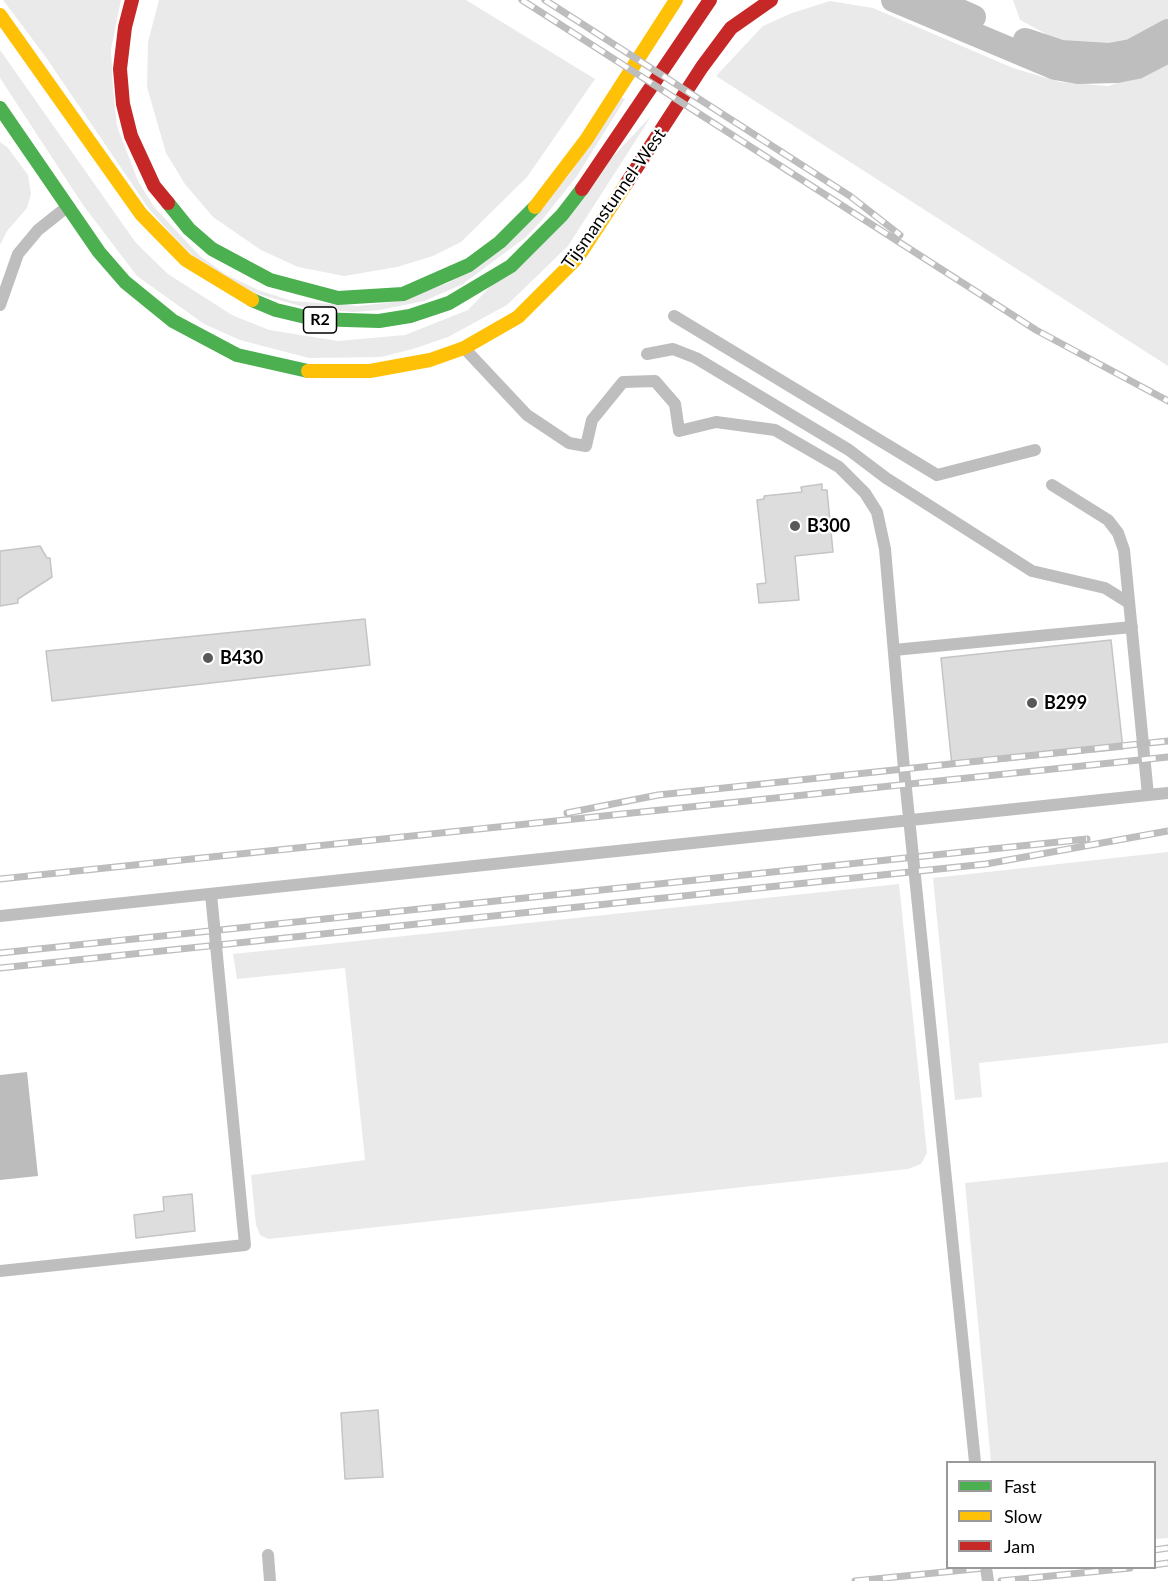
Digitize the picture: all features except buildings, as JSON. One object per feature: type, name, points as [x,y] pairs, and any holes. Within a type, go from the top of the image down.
[{"type":"main road","name":"R2","points":[[132,0],[125,27],[120,69],[123,104],[131,136],[154,186],[182,222],[212,249],[270,280],[338,298],[403,294],[469,265],[500,242],[529,216],[586,141],[676,0]]},
{"type":"main road","name":"R2","points":[[0,15],[141,214],[186,260],[239,294],[276,310],[314,319],[379,321],[410,316],[449,303],[495,277],[536,243],[562,215],[607,154],[710,0]]},
{"type":"main road","name":"Tijsmanstunnel-West","points":[[0,108],[99,252],[125,282],[148,303],[190,331],[237,355],[309,371],[342,372],[399,366],[430,360],[464,348],[518,317],[578,257],[719,43],[731,28],[771,0]]},
{"type":"street","points":[[893,0],[1055,68],[1078,72],[1117,71],[1137,67],[1168,51]]},
{"type":"street","points":[[936,0],[1031,43],[1085,55],[1131,51],[1168,31]]},
{"type":"lane","points":[[0,305],[18,254],[38,230],[68,207]]},
{"type":"lane","points":[[674,316],[937,475],[1035,450]]},
{"type":"lane","points":[[464,348],[511,399],[545,430],[569,443],[586,446],[592,420],[623,382],[655,381],[675,404],[679,431],[716,422],[775,430],[839,467],[865,493],[877,512],[885,549],[909,820],[975,1461]]},
{"type":"lane","points":[[647,354],[673,349],[696,358],[849,450],[886,478],[1032,571],[1106,588],[1129,603]]},
{"type":"lane","points":[[1052,485],[1108,520],[1118,534],[1124,550],[1148,795]]},
{"type":"lane","points":[[894,650],[1132,627]]},
{"type":"lane","points":[[0,916],[1168,793]]},
{"type":"lane","points":[[0,1271],[245,1245],[211,894]]},
{"type":"lane","points":[[268,1555],[270,1581]]},
{"type":"shaded area","points":[[3,0],[121,0],[111,49],[113,89],[117,126],[138,181],[154,207],[200,256],[225,274],[258,290],[292,301],[358,306],[394,302],[448,283],[478,267],[505,246],[549,198],[569,175],[621,97],[625,99],[577,176],[542,220],[526,237],[463,284],[424,301],[380,310],[354,312],[307,308],[244,290],[195,258],[174,237],[149,209],[45,56]]},
{"type":"shaded area","points":[[159,0],[466,0],[595,79],[527,177],[461,242],[433,256],[397,267],[344,276],[298,267],[261,250],[213,217],[185,184],[166,153],[147,87],[148,42]]},
{"type":"shaded area","points":[[1013,0],[1168,0],[1168,21],[1130,40],[1112,43],[1074,43],[1050,36],[1020,20]]},
{"type":"shaded area","points":[[830,1],[873,8],[1013,68],[1060,82],[1108,86],[1131,79],[1168,62],[1168,366],[716,76],[763,26],[792,13]]},
{"type":"shaded area","points":[[0,50],[136,243],[168,274],[232,315],[269,330],[338,341],[405,335],[468,310],[652,115],[568,246],[507,305],[448,337],[413,349],[381,357],[309,358],[240,340],[204,324],[137,276],[83,205],[0,78]]},
{"type":"shaded area","points":[[0,142],[8,148],[28,175],[31,194],[27,208],[7,231],[0,245]]},
{"type":"shaded area","points":[[1168,852],[1168,1043],[979,1063],[982,1097],[955,1100],[933,878]]},
{"type":"shaded area","points":[[899,884],[927,1153],[921,1164],[908,1169],[268,1239],[260,1235],[256,1225],[251,1175],[365,1160],[345,968],[237,979],[233,954]]},
{"type":"shaded area","points":[[27,1072],[38,1176],[0,1180],[0,1075]]},
{"type":"shaded area","points":[[1168,1162],[1168,1538],[1156,1539],[1156,1461],[991,1461],[965,1183]]},
{"type":"railway","points":[[522,0],[1036,330],[1168,401]]},
{"type":"railway","points":[[545,0],[850,196],[900,235]]},
{"type":"railway","points":[[567,813],[658,795],[1168,741]]},
{"type":"railway","points":[[0,879],[1168,757]]},
{"type":"railway","points":[[0,968],[986,864],[1168,831]]},
{"type":"railway","points":[[0,953],[1087,839]]},
{"type":"railway","points":[[1156,1550],[1168,1548]]},
{"type":"railway","points":[[1156,1565],[1168,1563]]},
{"type":"railway","points":[[855,1581],[974,1569]]},
{"type":"railway","points":[[1001,1581],[1120,1569]]},
{"type":"traffic: fast","points":[[0,108],[99,252],[125,282],[173,321],[237,355],[308,371]]},
{"type":"traffic: fast","points":[[252,300],[276,310],[314,319],[379,321],[410,316],[449,303],[511,266],[562,215],[582,189]]},
{"type":"traffic: fast","points":[[168,203],[189,229],[212,249],[270,280],[338,298],[403,294],[469,265],[500,242],[535,207]]},
{"type":"traffic: slow","points":[[535,207],[586,140],[676,0]]},
{"type":"traffic: slow","points":[[0,15],[141,214],[186,260],[252,300]]},
{"type":"traffic: slow","points":[[308,371],[370,371],[430,360],[464,348],[518,317],[578,257],[626,184]]},
{"type":"traffic: jam","points":[[132,0],[125,27],[120,69],[123,104],[131,136],[154,186],[168,203]]},
{"type":"traffic: jam","points":[[582,189],[710,0]]},
{"type":"traffic: jam","points":[[626,184],[702,67],[731,28],[771,0]]},
{"type":"place","name":"B300","points":[[795,526]]},
{"type":"place","name":"B430","points":[[208,658]]},
{"type":"place","name":"B299","points":[[1032,703]]}]
